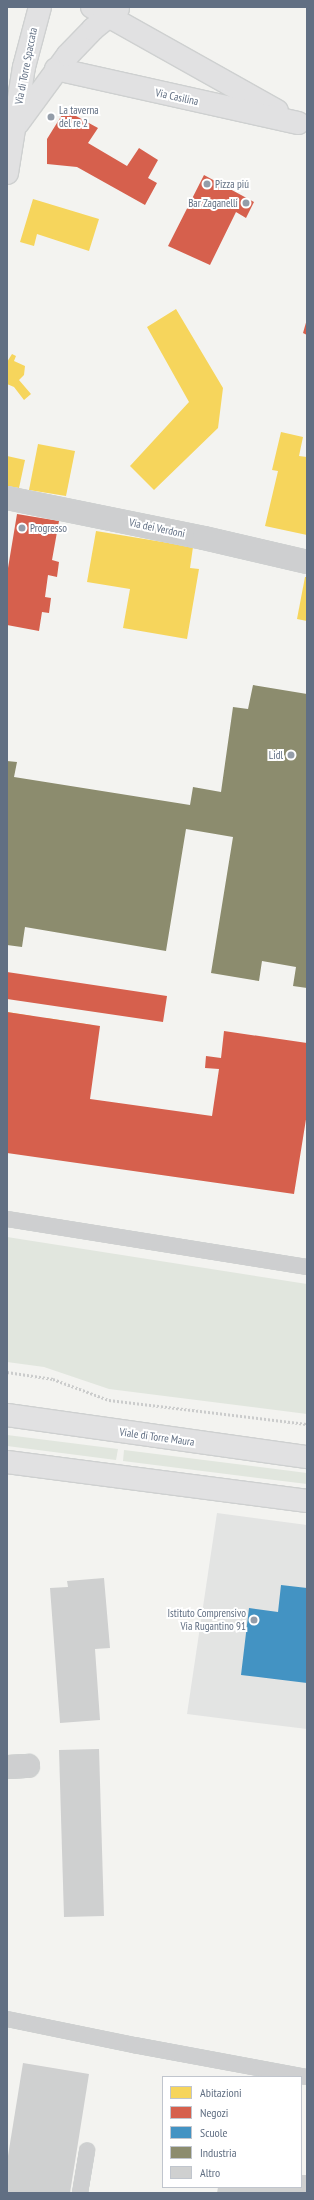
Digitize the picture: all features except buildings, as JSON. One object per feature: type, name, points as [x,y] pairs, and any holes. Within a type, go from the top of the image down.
[{"type":"street","name":"Via di Torre Spaccata","points":[[7,173],[24,67],[40,7]]},
{"type":"street","points":[[15,128],[56,69],[107,10]]},
{"type":"street","name":"Via Casilina","points":[[107,10],[303,125]]},
{"type":"street","name":"Via Casilina","points":[[56,69],[303,125]]},
{"type":"street","name":"Via dei Verdoni","points":[[7,498],[190,535],[307,562]]},
{"type":"street","name":"Viale di Torre Maura","points":[[7,1415],[125,1433],[307,1457]]},
{"type":"street","points":[[7,1462],[307,1501]]},
{"type":"street","points":[[7,1767],[28,1766]]},
{"type":"lane","points":[[7,1219],[307,1267]]},
{"type":"lane","points":[[7,2019],[134,2045],[302,2076]]},
{"type":"lane","points":[[80,2193],[87,2151]]},
{"type":"path","points":[[7,1372],[53,1379],[109,1400],[307,1424]]},
{"type":"shaded area","points":[[7,1237],[307,1284],[307,1414],[109,1389],[44,1367],[7,1362]]},
{"type":"shaded area","points":[[7,1435],[118,1449],[116,1460],[7,1446]]},
{"type":"shaded area","points":[[124,1450],[307,1473],[307,1484],[123,1461]]},
{"type":"shaded area","name":"Istituto Comprensivo Via Rugantino 91","points":[[217,1513],[307,1525],[307,1729],[187,1714]]},
{"type":"place","name":"La taverna del re 2","points":[[51,117]]},
{"type":"place","name":"Pizza piú","points":[[207,184]]},
{"type":"place","name":"Bar Zaganelli","points":[[246,203]]},
{"type":"place","name":"Progresso","points":[[22,528]]},
{"type":"place","name":"Lidl","points":[[291,755]]},
{"type":"place","name":"Istituto Comprensivo Via Rugantino 91","points":[[254,1620]]}]
